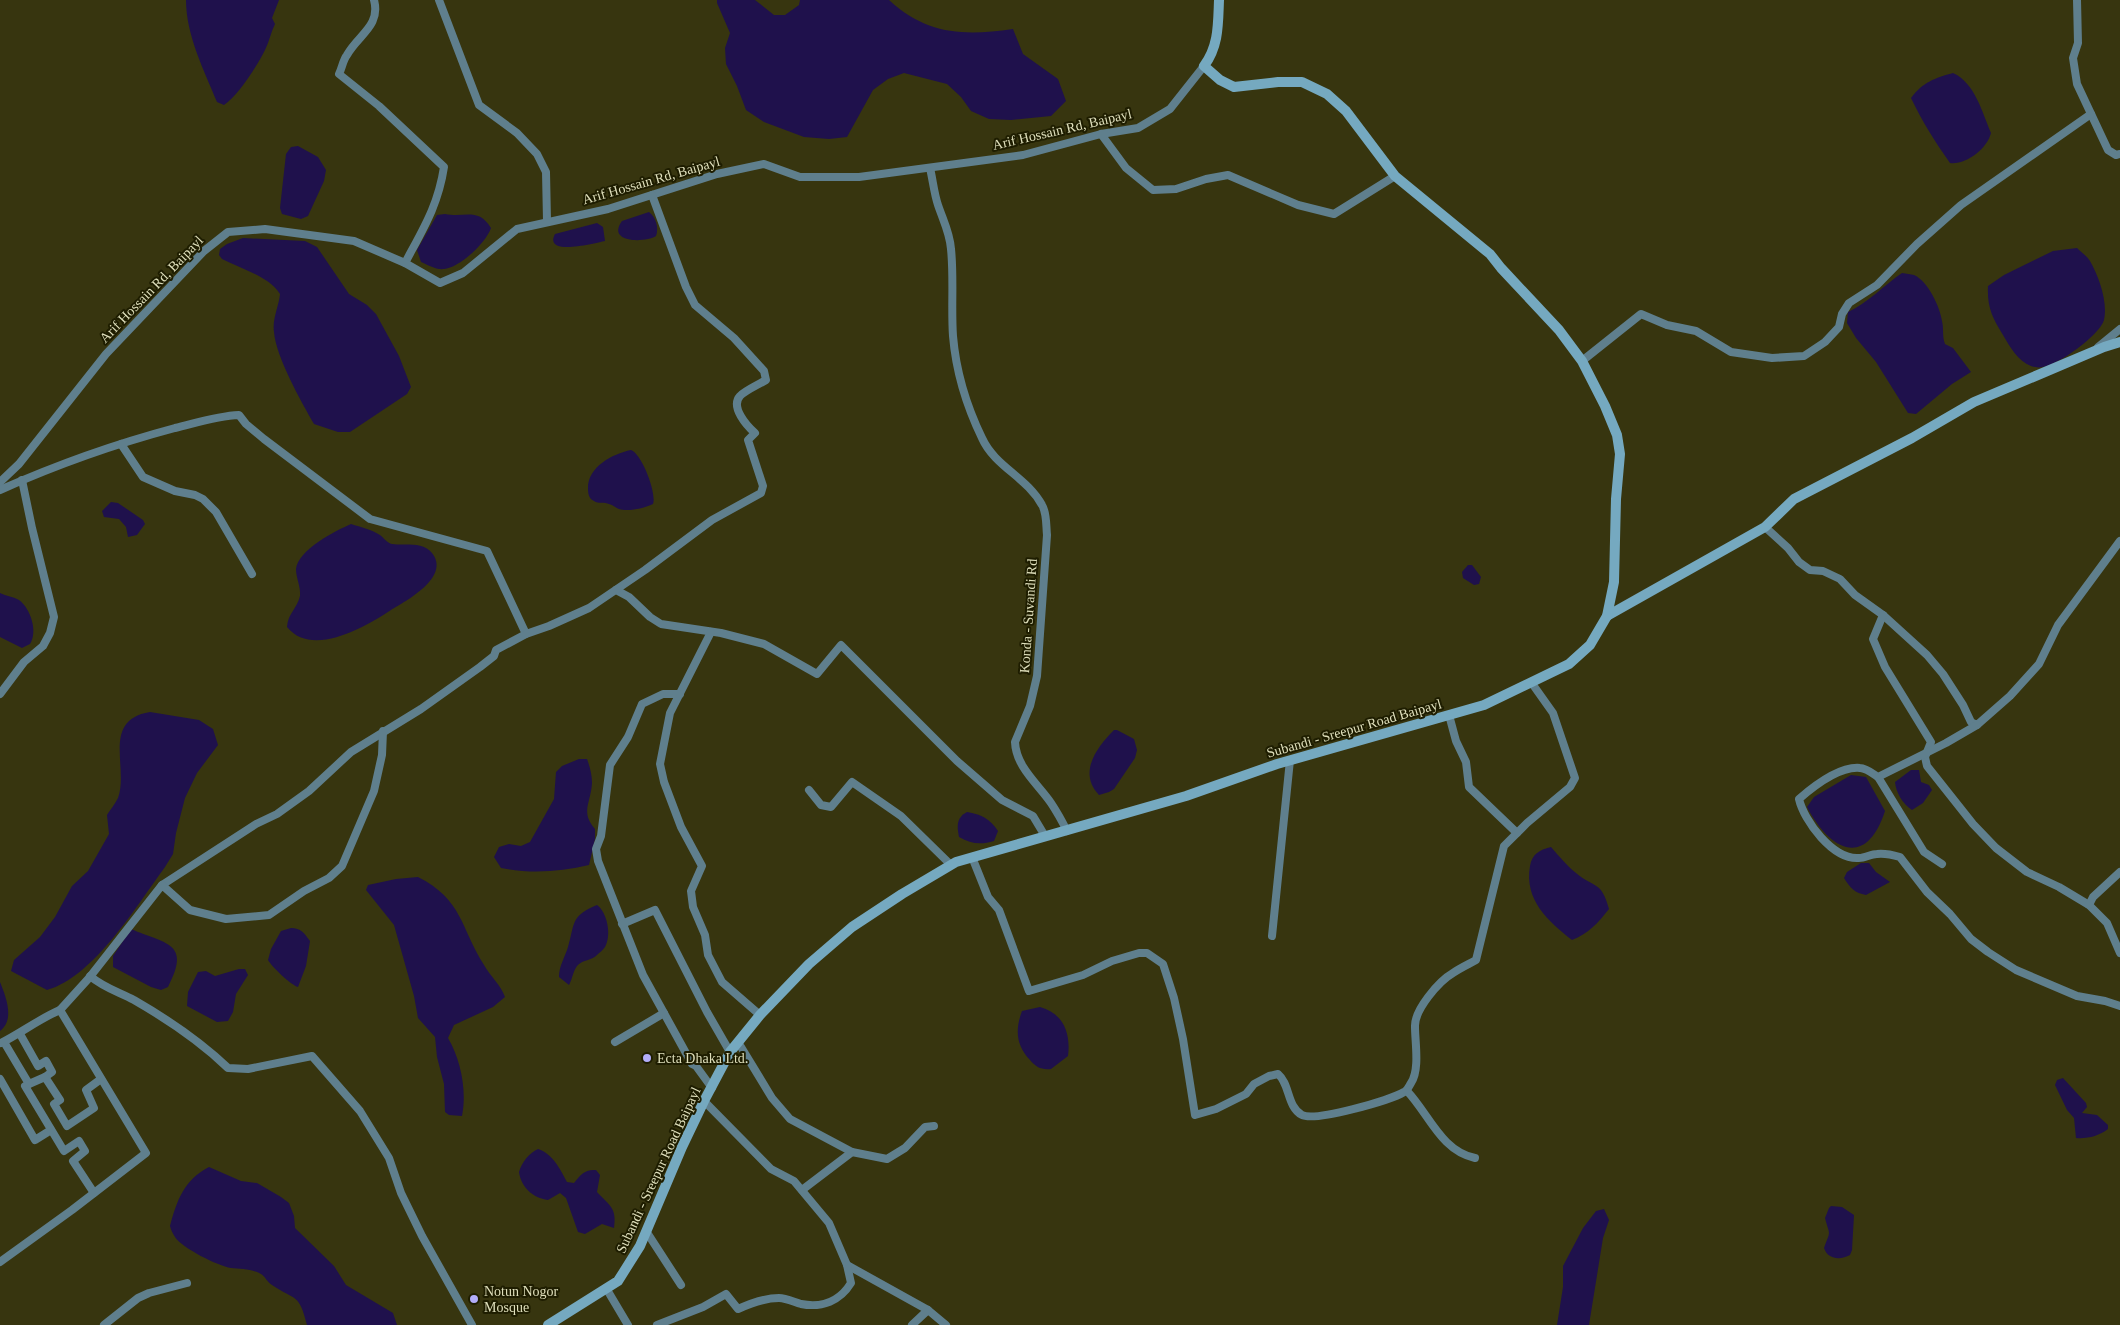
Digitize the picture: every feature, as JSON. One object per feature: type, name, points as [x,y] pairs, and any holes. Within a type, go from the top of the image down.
[{"type":"street","points":[[374,0],[377,10],[372,24],[347,55],[339,74],[379,106],[444,166],[440,190],[430,218],[405,263]]},
{"type":"street","points":[[439,0],[479,105],[517,133],[537,154],[546,172],[548,221]]},
{"type":"street","name":"Arif Hossain Rd, Baipayl","points":[[0,482],[19,464],[106,354],[204,250],[228,232],[265,229],[354,241],[405,263],[440,283],[463,274],[517,229],[608,209],[717,174],[764,164],[800,177],[859,177],[1023,155],[1101,134],[1138,128],[1170,109],[1209,59],[1218,36],[1219,0]]},
{"type":"street","points":[[2077,0],[2078,43],[2073,58],[2077,84],[2108,150],[2116,155],[2120,154]]},
{"type":"street","name":"Subandi - Sreepur Road Baipayl","points":[[548,1325],[618,1280],[640,1246],[704,1101],[730,1052],[760,1015],[810,964],[852,927],[951,865],[972,857],[1186,796],[1290,760],[1484,705],[1569,664],[1590,645],[1607,616],[1614,582],[1616,499],[1620,454],[1617,435],[1605,406],[1582,361],[1559,330],[1490,254],[1395,176],[1346,111],[1327,94],[1302,82],[1234,86],[1220,80],[1204,66]]},
{"type":"street","points":[[1582,361],[1641,314],[1667,326],[1696,332],[1731,352],[1772,358],[1804,356],[1825,342],[1839,327],[1842,314],[1849,303],[1877,285],[1917,244],[1960,205],[2091,114]]},
{"type":"street","points":[[1101,134],[1126,168],[1153,190],[1176,189],[1206,179],[1228,175],[1298,206],[1334,214],[1395,176]]},
{"type":"street","name":"Konda - Suvandi Rd","points":[[930,168],[950,242],[953,336],[960,383],[982,440],[995,459],[1025,482],[1043,506],[1047,535],[1038,639],[1037,676],[1030,706],[1015,742],[1015,748],[1027,772],[1050,801],[1067,830]]},
{"type":"street","points":[[29,1084],[2,1042],[20,1034],[45,1016],[60,1010],[90,976],[162,885],[256,824],[277,814],[309,791],[351,752],[421,708],[480,667],[494,656],[496,650],[526,634],[589,608],[645,570],[712,520],[761,493],[763,486],[748,440],[755,433],[741,417],[736,404],[739,397],[766,380],[764,371],[734,338],[695,305],[686,287],[652,195]]},
{"type":"street","points":[[2092,352],[2120,329]]},
{"type":"street","points":[[1607,616],[1766,527],[1794,499],[1889,450],[1974,402],[2120,342]]},
{"type":"street","points":[[0,490],[68,462],[121,444],[222,416],[239,414],[246,424],[264,439],[370,519],[487,551],[526,634]]},
{"type":"street","points":[[121,444],[143,478],[175,491],[203,499],[216,512],[252,574]]},
{"type":"street","points":[[0,694],[24,662],[43,646],[50,633],[54,617],[22,480]]},
{"type":"street","points":[[1766,527],[1788,548],[1798,562],[1810,570],[1823,571],[1840,579],[1855,595],[1883,615],[1927,655],[1943,674],[1963,705],[1970,722],[1977,725]]},
{"type":"street","points":[[1878,776],[1946,743],[1977,725],[2010,696],[2039,664],[2058,625],[2120,541]]},
{"type":"street","points":[[616,590],[629,597],[650,617],[661,624],[711,632],[764,644],[817,674],[841,645],[957,761],[1002,800],[1033,816],[1045,836]]},
{"type":"street","points":[[1883,615],[1873,639],[1885,667],[1931,742],[1925,757],[1927,766],[1972,824],[1996,848],[2027,872],[2089,904],[2107,923],[2120,953]]},
{"type":"street","points":[[711,632],[670,713],[660,764],[664,782],[681,827],[702,866],[691,891],[693,907],[705,935],[708,955],[722,982],[760,1015]]},
{"type":"street","points":[[972,857],[988,897],[999,910],[1029,991],[1083,975],[1112,961],[1139,953],[1147,953],[1163,964],[1174,998],[1183,1039],[1195,1115],[1216,1109],[1246,1094],[1254,1084],[1269,1076],[1278,1074],[1284,1079],[1292,1103],[1300,1114],[1307,1118],[1327,1115],[1390,1099],[1407,1091],[1413,1080],[1416,1049],[1414,1025],[1418,1010],[1451,973],[1476,960],[1504,846],[1517,832],[1570,787],[1575,778],[1554,713],[1531,682]]},
{"type":"street","points":[[680,694],[663,694],[642,704],[628,737],[610,765],[601,836],[596,849],[598,862],[643,974],[692,1064],[702,1073],[712,1088]]},
{"type":"street","points":[[1449,715],[1456,741],[1466,762],[1469,787],[1517,832]]},
{"type":"street","points":[[162,885],[190,910],[226,919],[269,915],[329,878],[342,866],[374,791],[382,755],[384,731]]},
{"type":"street","points":[[1272,936],[1290,760]]},
{"type":"street","points":[[1942,864],[1924,852],[1878,776],[1861,768],[1852,768],[1838,773],[1799,799],[1809,822],[1826,842],[1841,855],[1858,858],[1877,854],[1900,857],[1927,892],[1971,939],[1988,952],[2016,970],[2077,996],[2120,1006]]},
{"type":"street","points":[[810,790],[821,805],[831,807],[852,782],[901,816],[951,865]]},
{"type":"street","points":[[2089,904],[2093,897],[2120,872]]},
{"type":"street","points":[[622,924],[655,910],[707,1012],[730,1052]]},
{"type":"street","points":[[90,976],[101,986],[133,1000],[205,1046],[228,1068],[248,1069],[312,1056],[360,1111],[390,1158],[401,1193],[422,1236],[472,1325]]},
{"type":"street","points":[[0,1262],[146,1153],[60,1010]]},
{"type":"street","points":[[614,1042],[664,1013]]},
{"type":"street","points":[[20,1034],[38,1066],[46,1061],[52,1072],[25,1086],[64,1151],[79,1141],[85,1151],[73,1161],[94,1193]]},
{"type":"street","points":[[738,1042],[772,1098],[790,1119],[852,1152],[886,1159],[905,1148],[925,1127],[934,1126]]},
{"type":"street","points":[[44,1076],[60,1100],[54,1104],[67,1126],[94,1108],[86,1090],[101,1079]]},
{"type":"street","points":[[0,1080],[35,1140],[51,1130]]},
{"type":"street","points":[[1407,1091],[1421,1106],[1437,1134],[1463,1155],[1475,1158]]},
{"type":"street","points":[[657,1325],[704,1307],[726,1294],[738,1310],[758,1300],[780,1298],[803,1304],[824,1304],[844,1294],[850,1283],[847,1265],[829,1223],[794,1181],[771,1168],[704,1101]]},
{"type":"street","points":[[802,1190],[852,1152]]},
{"type":"street","points":[[646,1231],[681,1285]]},
{"type":"street","points":[[847,1265],[928,1310],[946,1325]]},
{"type":"street","points":[[104,1325],[138,1298],[149,1293],[187,1283]]},
{"type":"street","points":[[606,1288],[628,1325]]},
{"type":"street","points":[[912,1325],[928,1310]]},
{"type":"shaded area","points":[[186,0],[279,0],[272,18],[275,24],[265,50],[241,88],[224,105],[217,102],[192,39]]},
{"type":"shaded area","points":[[717,0],[755,0],[774,15],[785,15],[799,5],[800,0],[889,0],[903,12],[918,20],[947,30],[978,32],[1013,29],[1023,54],[1058,79],[1066,101],[1051,116],[1011,120],[989,119],[971,111],[961,97],[947,84],[904,73],[888,79],[873,90],[847,137],[829,139],[804,137],[764,122],[746,110],[726,64],[725,48],[730,33]]},
{"type":"shaded area","points":[[1953,73],[1961,78],[1972,91],[1981,107],[1991,133],[1985,145],[1975,155],[1963,161],[1950,163],[1929,131],[1911,98],[1930,81]]},
{"type":"shaded area","points":[[298,146],[318,157],[326,170],[324,181],[308,216],[301,219],[282,214],[280,208],[286,154],[291,147]]},
{"type":"shaded area","points":[[649,212],[656,223],[656,236],[644,240],[636,240],[619,234],[618,228],[622,221]]},
{"type":"shaded area","points":[[437,215],[476,215],[491,228],[484,241],[464,260],[450,268],[441,269],[421,262],[417,250]]},
{"type":"shaded area","points":[[597,223],[603,227],[605,241],[582,246],[563,247],[556,245],[553,241],[555,234]]},
{"type":"shaded area","points":[[243,238],[305,241],[317,247],[349,294],[367,305],[376,314],[399,356],[411,387],[407,394],[350,432],[338,432],[314,424],[279,354],[274,332],[274,322],[280,294],[269,282],[222,259],[219,255],[220,249],[227,244]]},
{"type":"shaded area","points":[[2077,248],[2090,261],[2097,274],[2104,298],[2104,320],[2095,334],[2067,356],[2049,365],[2039,367],[2026,364],[2015,353],[1996,323],[1989,306],[1988,286],[2004,275],[2053,251]]},
{"type":"shaded area","points":[[1902,273],[1914,275],[1928,288],[1941,315],[1945,344],[1953,348],[1971,372],[1952,384],[1916,414],[1908,413],[1876,362],[1856,338],[1847,323],[1848,312],[1862,304]]},
{"type":"shaded area","points":[[631,450],[640,459],[648,475],[653,492],[653,504],[636,509],[623,510],[607,503],[592,500],[589,496],[588,488],[592,474],[609,458]]},
{"type":"shaded area","points":[[111,502],[118,503],[143,520],[145,524],[137,535],[128,537],[126,527],[119,519],[104,517],[102,511]]},
{"type":"shaded area","points":[[351,524],[377,533],[390,543],[418,545],[428,549],[436,562],[436,571],[416,594],[380,617],[353,631],[324,640],[310,640],[298,636],[287,627],[289,618],[300,596],[296,569],[298,562],[318,542]]},
{"type":"shaded area","points":[[1468,565],[1472,565],[1481,577],[1479,584],[1474,585],[1463,578],[1462,572]]},
{"type":"shaded area","points":[[0,593],[19,600],[30,615],[33,627],[32,639],[30,644],[22,648],[0,637]]},
{"type":"shaded area","points":[[150,712],[199,720],[213,729],[218,745],[197,773],[185,798],[173,854],[165,867],[128,919],[98,955],[81,971],[64,983],[47,990],[11,971],[14,960],[40,937],[55,917],[72,886],[88,871],[109,834],[107,815],[118,798],[121,786],[121,735],[126,725],[135,717]]},
{"type":"shaded area","points":[[1114,730],[1134,739],[1137,750],[1135,758],[1114,789],[1099,795],[1093,787],[1090,778],[1092,761],[1101,745]]},
{"type":"shaded area","points":[[579,759],[587,759],[592,777],[587,812],[595,829],[595,839],[589,865],[545,871],[501,868],[494,857],[499,847],[509,844],[521,846],[530,842],[554,799],[556,772],[562,766]]},
{"type":"shaded area","points":[[1911,770],[1919,770],[1921,782],[1929,785],[1932,790],[1923,803],[1912,810],[1900,798],[1895,782]]},
{"type":"shaded area","points":[[1851,775],[1866,777],[1885,811],[1877,829],[1868,841],[1858,847],[1848,847],[1837,843],[1816,822],[1807,807],[1814,797]]},
{"type":"shaded area","points":[[967,812],[977,814],[992,823],[998,831],[994,841],[976,843],[959,837],[958,823],[963,814]]},
{"type":"shaded area","points":[[1551,847],[1573,870],[1600,889],[1609,909],[1592,928],[1572,940],[1554,925],[1540,909],[1531,889],[1529,878],[1532,858],[1540,851]]},
{"type":"shaded area","points":[[1861,863],[1869,863],[1876,872],[1890,882],[1866,895],[1856,891],[1844,878],[1847,872]]},
{"type":"shaded area","points":[[418,877],[444,895],[452,905],[486,969],[501,988],[505,997],[493,1007],[454,1025],[448,1038],[453,1047],[462,1076],[464,1096],[462,1116],[449,1115],[445,1112],[444,1084],[437,1057],[435,1037],[418,1018],[414,996],[394,925],[366,890],[368,885],[396,879]]},
{"type":"shaded area","points":[[597,905],[601,908],[606,918],[607,942],[595,957],[577,966],[569,985],[559,977],[559,973],[573,927],[582,913]]},
{"type":"shaded area","points":[[291,928],[300,930],[310,941],[306,966],[298,987],[273,967],[268,960],[271,949],[281,931]]},
{"type":"shaded area","points":[[131,929],[164,942],[176,953],[175,972],[168,987],[161,990],[151,987],[113,967],[113,956]]},
{"type":"shaded area","points":[[245,969],[248,975],[236,994],[233,1012],[228,1021],[217,1022],[187,1006],[188,992],[198,972],[206,971],[215,976]]},
{"type":"shaded area","points":[[0,982],[7,1001],[8,1015],[5,1026],[0,1031]]},
{"type":"shaded area","points":[[1040,1007],[1048,1010],[1060,1019],[1067,1032],[1068,1056],[1051,1069],[1042,1068],[1032,1062],[1019,1043],[1018,1025],[1022,1011]]},
{"type":"shaded area","points":[[2063,1078],[2086,1103],[2087,1107],[2082,1113],[2097,1115],[2108,1125],[2108,1129],[2101,1134],[2076,1138],[2074,1118],[2067,1110],[2055,1085],[2057,1080]]},
{"type":"shaded area","points":[[538,1149],[552,1158],[567,1182],[574,1183],[583,1173],[589,1170],[596,1170],[600,1175],[597,1192],[612,1208],[615,1221],[614,1228],[602,1224],[585,1234],[578,1232],[566,1198],[560,1193],[548,1200],[543,1199],[537,1197],[525,1187],[519,1172],[526,1158]]},
{"type":"shaded area","points":[[209,1167],[241,1181],[257,1183],[289,1203],[294,1216],[295,1228],[334,1266],[346,1285],[393,1313],[397,1325],[307,1325],[299,1302],[270,1284],[258,1272],[218,1264],[192,1251],[179,1241],[170,1226],[179,1199],[193,1178]]},
{"type":"shaded area","points":[[1831,1206],[1842,1207],[1854,1215],[1852,1250],[1850,1255],[1843,1258],[1835,1258],[1828,1255],[1824,1248],[1829,1233],[1825,1218]]},
{"type":"shaded area","points":[[1604,1209],[1609,1220],[1603,1238],[1589,1325],[1557,1325],[1563,1287],[1563,1266],[1583,1228],[1596,1211]]},
{"type":"place","name":"Ecta Dhaka Ltd.","points":[[647,1058]]},
{"type":"place","name":"Notun Nogor Mosque","points":[[474,1299]]}]
